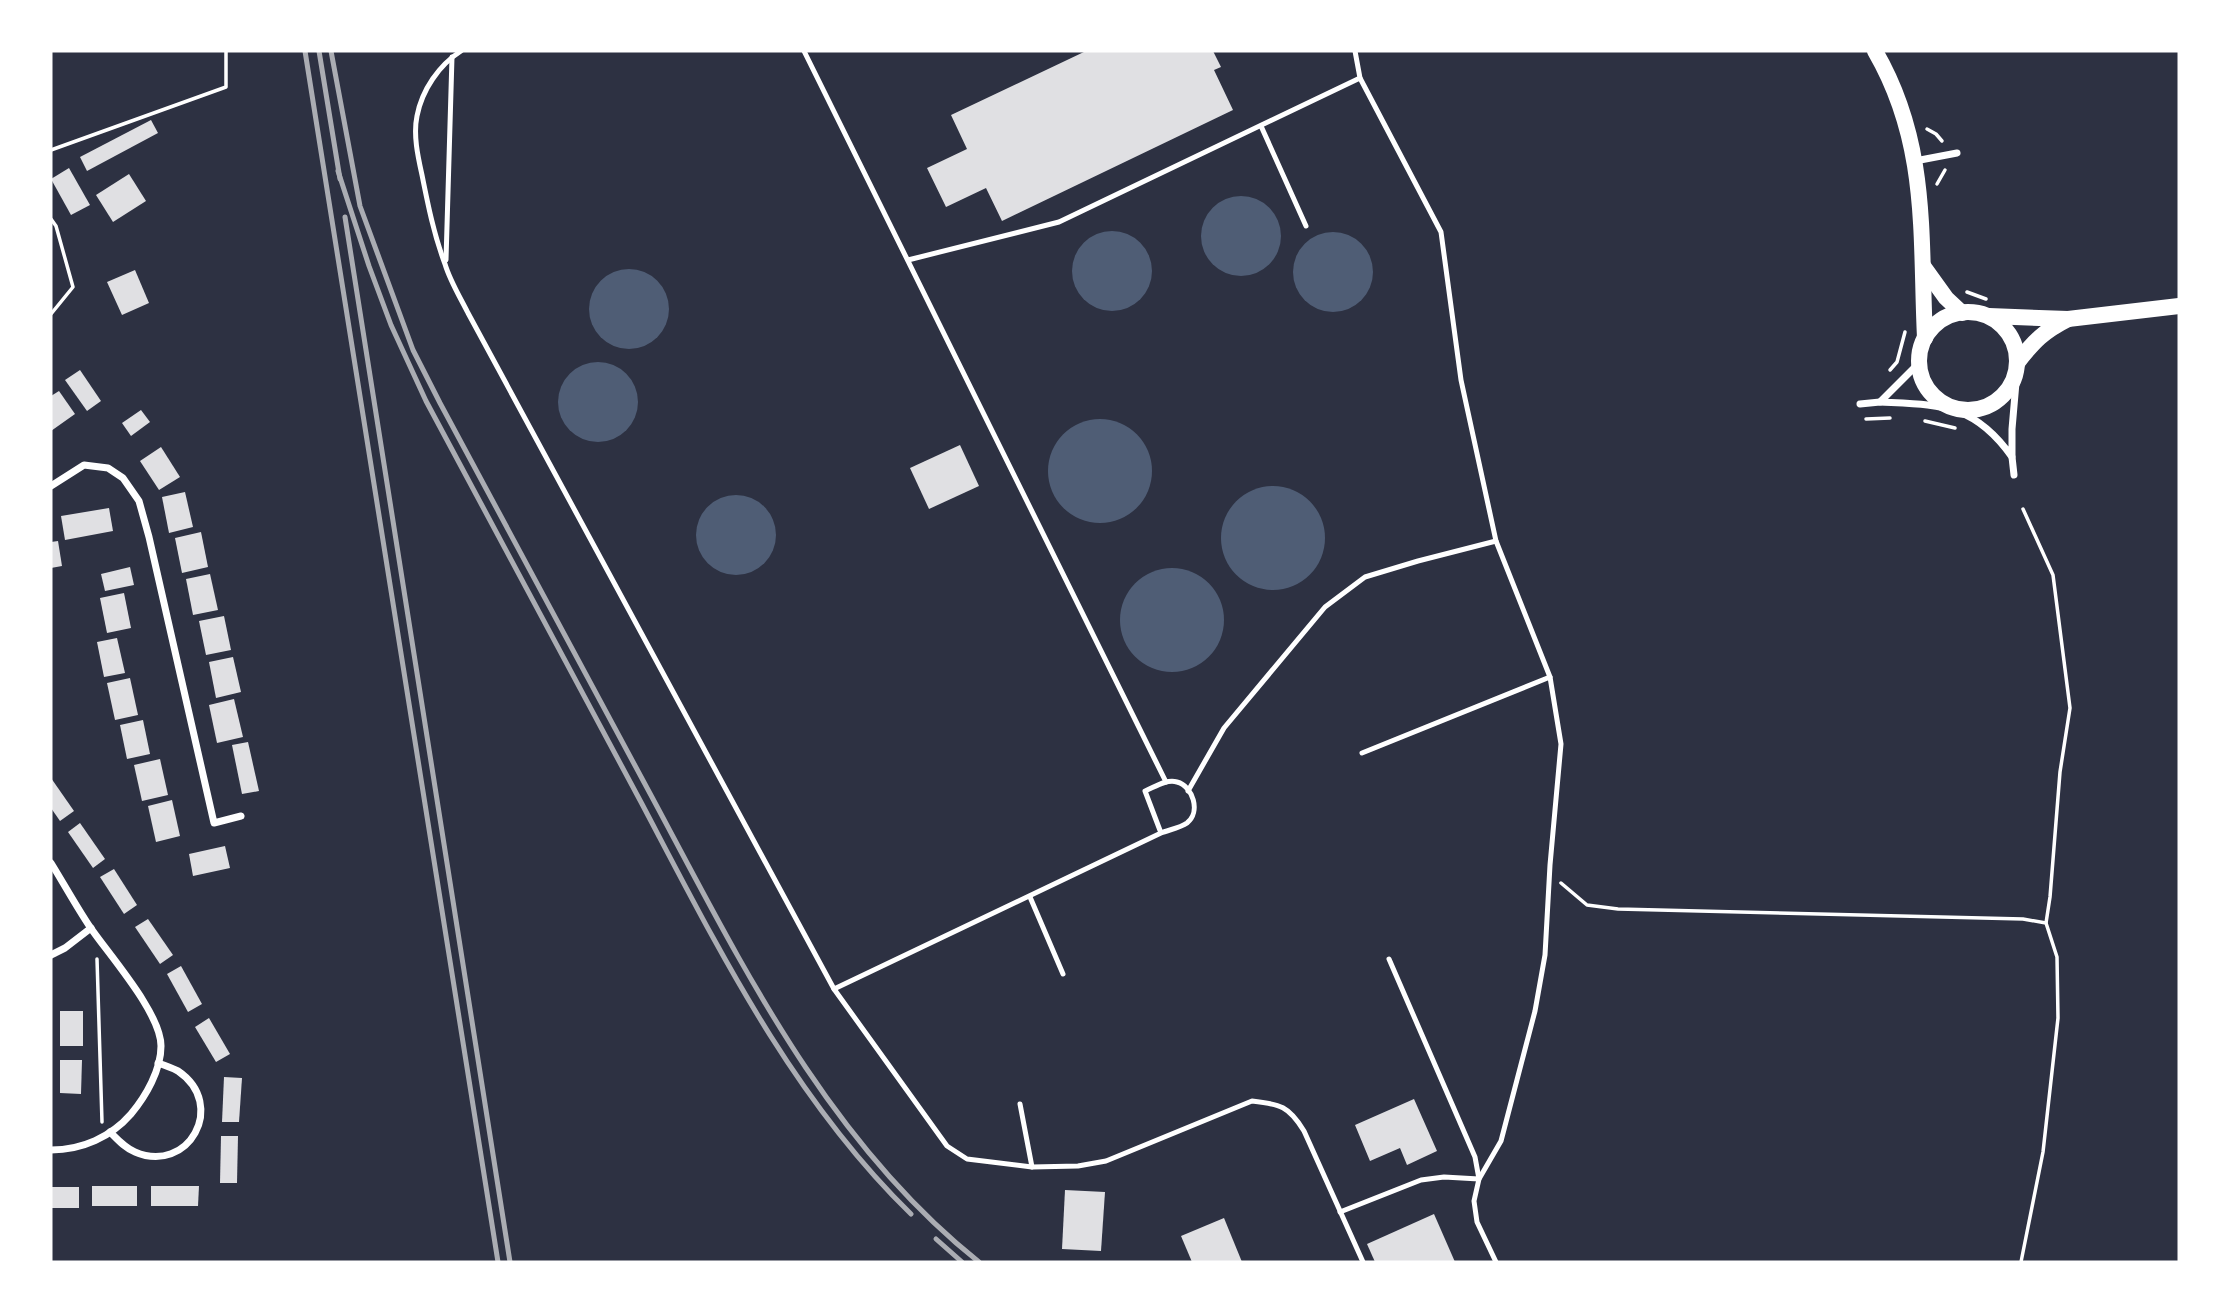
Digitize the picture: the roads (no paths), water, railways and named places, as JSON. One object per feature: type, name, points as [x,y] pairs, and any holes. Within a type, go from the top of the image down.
[{"type":"main road","points":[[1875,51],[1888,73],[1906,119],[1915,162],[1925,338]]},
{"type":"main road","points":[[1923,266],[1962,313]]},
{"type":"main road","points":[[2068,318],[2046,330],[2033,342],[2017,367],[2011,386],[2002,398],[1988,407],[1973,411],[1957,410],[1942,404],[1930,394],[1922,380],[1920,348],[1925,338],[1939,321],[1962,313],[2068,318],[2179,306]]},
{"type":"main road","points":[[1989,316],[2003,326],[2013,340],[2017,367]]},
{"type":"street","points":[[1915,162],[1957,153]]},
{"type":"street","points":[[1880,402],[1919,364]]},
{"type":"street","points":[[2014,475],[2012,429],[2017,367]]},
{"type":"street","points":[[1860,404],[1880,402],[1930,405],[1957,410],[1978,420],[1996,435],[2012,457]]},
{"type":"street","points":[[51,486],[84,465],[108,468],[123,478],[139,501],[214,823],[241,816]]},
{"type":"street","points":[[51,863],[96,936],[143,1001],[161,1044],[158,1063],[149,1088],[123,1123],[102,1139],[79,1147],[51,1150]]},
{"type":"street","points":[[51,955],[91,928]]},
{"type":"street","points":[[110,1132],[124,1146],[137,1153],[153,1156],[182,1149],[197,1133],[202,1112],[198,1094],[177,1071],[158,1063]]},
{"type":"lane","points":[[461,51],[436,74],[416,117],[417,152],[430,218],[445,267],[834,989],[947,1146],[967,1158],[1032,1167],[1077,1166],[1106,1161],[1252,1101],[1274,1103],[1293,1112],[1304,1131],[1363,1262]]},
{"type":"lane","points":[[804,51],[1166,782]]},
{"type":"lane","points":[[1354,51],[1360,78],[1441,232],[1461,380],[1496,541],[1550,677],[1561,744],[1549,872],[1545,955],[1535,1011],[1501,1141],[1479,1180],[1474,1201],[1477,1222],[1496,1262]]},
{"type":"lane","points":[[445,267],[452,57]]},
{"type":"lane","points":[[908,260],[1059,222],[1360,78]]},
{"type":"lane","points":[[1261,126],[1306,226]]},
{"type":"lane","points":[[1188,791],[1224,728],[1325,607],[1365,577],[1496,541]]},
{"type":"lane","points":[[1362,753],[1550,677]]},
{"type":"lane","points":[[834,989],[1186,823],[1193,815],[1194,800],[1180,783],[1166,782],[1145,791],[1161,833]]},
{"type":"lane","points":[[1030,897],[1063,974]]},
{"type":"lane","points":[[1390,960],[1475,1157],[1479,1180]]},
{"type":"lane","points":[[1020,1104],[1032,1167]]},
{"type":"lane","points":[[1340,1212],[1421,1180],[1444,1177],[1479,1180]]},
{"type":"water","points":[[1241,196],[1256,199],[1269,208],[1278,221],[1281,236],[1278,251],[1269,264],[1256,273],[1241,276],[1226,273],[1213,264],[1204,251],[1201,236],[1204,221],[1213,208],[1226,199]]},
{"type":"water","points":[[1112,231],[1127,234],[1140,243],[1149,256],[1152,271],[1149,286],[1140,299],[1127,308],[1112,311],[1097,308],[1084,299],[1075,286],[1072,271],[1075,256],[1084,243],[1097,234]]},
{"type":"water","points":[[1333,232],[1348,235],[1361,244],[1370,257],[1373,272],[1370,287],[1361,300],[1348,309],[1333,312],[1318,309],[1305,300],[1296,287],[1293,272],[1296,257],[1305,244],[1318,235]]},
{"type":"water","points":[[629,269],[644,272],[657,281],[666,294],[669,309],[666,324],[657,337],[644,346],[629,349],[614,346],[601,337],[592,324],[589,309],[592,294],[601,281],[614,272]]},
{"type":"water","points":[[598,362],[613,365],[626,374],[635,387],[638,402],[635,417],[626,430],[613,439],[598,442],[583,439],[570,430],[561,417],[558,402],[561,387],[570,374],[583,365]]},
{"type":"water","points":[[1100,419],[1120,423],[1137,434],[1148,451],[1152,471],[1148,491],[1137,508],[1120,519],[1100,523],[1080,519],[1063,508],[1052,491],[1048,471],[1052,451],[1063,434],[1080,423]]},
{"type":"water","points":[[1273,486],[1293,490],[1310,501],[1321,518],[1325,538],[1321,558],[1310,575],[1293,586],[1273,590],[1253,586],[1236,575],[1225,558],[1221,538],[1225,518],[1236,501],[1253,490]]},
{"type":"water","points":[[736,495],[751,498],[764,507],[773,520],[776,535],[773,550],[764,563],[751,572],[736,575],[721,572],[708,563],[699,550],[696,535],[699,520],[708,507],[721,498]]},
{"type":"water","points":[[1172,568],[1192,572],[1209,583],[1220,600],[1224,620],[1220,640],[1209,657],[1192,668],[1172,672],[1152,668],[1135,657],[1124,640],[1120,620],[1124,600],[1135,583],[1152,572]]},
{"type":"railway","points":[[305,51],[498,1262]]},
{"type":"railway","points":[[319,51],[340,179]]},
{"type":"railway","points":[[331,51],[360,206],[413,350],[440,403],[720,924],[793,1048],[833,1107],[877,1162],[925,1214],[979,1262]]},
{"type":"railway","points":[[338,171],[391,325],[426,401],[699,912],[760,1020],[829,1121],[868,1169],[911,1214]]},
{"type":"railway","points":[[345,217],[510,1262]]},
{"type":"railway","points":[[936,1239],[962,1262]]}]
